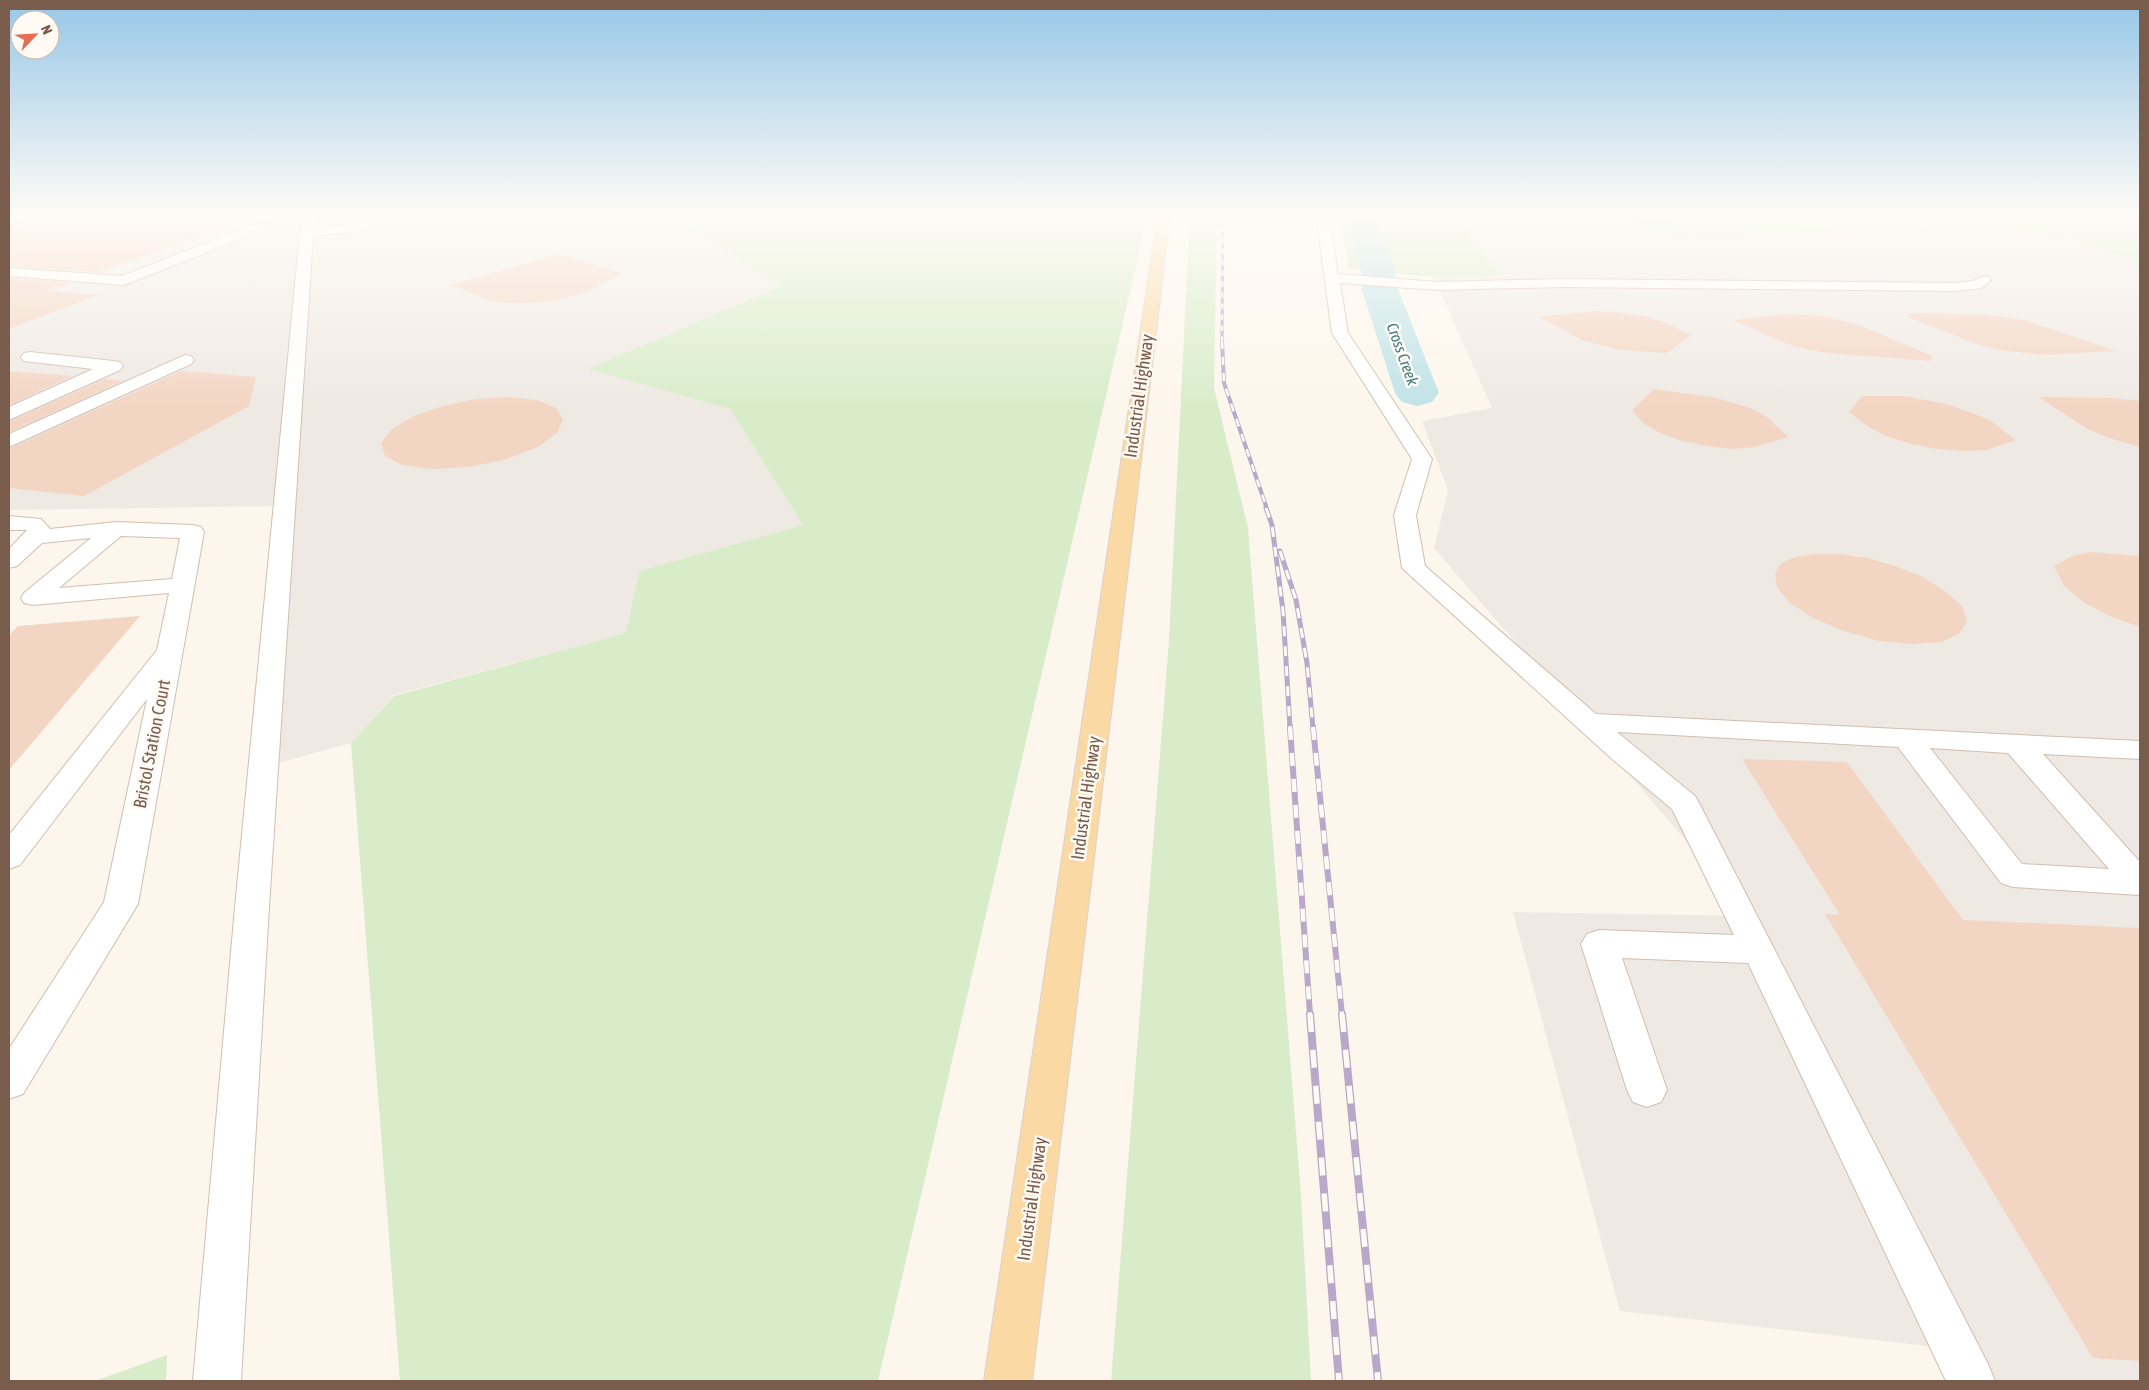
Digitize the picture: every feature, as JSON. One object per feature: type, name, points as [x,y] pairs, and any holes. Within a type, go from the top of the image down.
[{"type":"main road","name":"Industrial Highway","points":[[1008,1381],[1155,279]]},
{"type":"street","points":[[97,279],[124,281],[129,279]]},
{"type":"street","points":[[217,1381],[252,907],[304,279]]},
{"type":"street","points":[[1332,279],[1340,333],[1422,459],[1405,515],[1414,568],[1588,722],[1684,802],[1971,1381]]},
{"type":"street","points":[[1343,279],[1438,286],[1571,283],[1955,287],[1977,285],[1984,280]]},
{"type":"street","points":[[9,414],[114,366],[30,357]]},
{"type":"street","points":[[9,440],[185,360]]},
{"type":"street","points":[[9,523],[33,524],[39,529],[35,537],[9,561]]},
{"type":"street","points":[[108,530],[33,598],[182,584]]},
{"type":"street","name":"Bristol Station Court","points":[[9,1082],[121,904],[193,532],[108,530],[35,537]]},
{"type":"street","points":[[9,857],[170,652]]},
{"type":"street","points":[[1588,722],[2017,744],[2135,755]]},
{"type":"street","points":[[1906,738],[2013,876],[2140,883]]},
{"type":"street","points":[[2017,744],[2140,883]]},
{"type":"street","points":[[1647,1090],[1599,944],[1759,950]]},
{"type":"shaded area","points":[[9,279],[773,279],[782,284],[589,369],[730,409],[803,525],[639,571],[626,633],[394,695],[351,743],[249,771],[281,506],[9,510]]},
{"type":"shaded area","points":[[1435,279],[2140,279],[2140,1381],[1984,1381],[1971,1351],[1620,1311],[1513,912],[1751,916],[1434,548],[1448,490],[1422,421],[1492,408]]},
{"type":"green space","points":[[772,279],[1133,279],[878,1381],[400,1381],[351,743],[394,696],[626,633],[639,571],[803,525],[730,409],[588,369],[782,285]]},
{"type":"green space","points":[[1187,279],[1216,279],[1214,388],[1248,528],[1301,1195],[1311,1381],[1111,1381],[1169,640]]},
{"type":"green space","points":[[167,1355],[166,1381],[95,1381]]},
{"type":"building","points":[[9,279],[71,283],[49,291],[98,295],[9,329]]},
{"type":"building","points":[[472,279],[612,279],[592,290],[570,297],[542,302],[514,303],[491,301],[450,285]]},
{"type":"building","points":[[1597,311],[1648,317],[1691,335],[1667,353],[1621,350],[1582,340],[1539,317]]},
{"type":"building","points":[[1907,313],[1986,315],[2025,320],[2116,351],[2045,355],[1999,350],[1977,344],[1907,317]]},
{"type":"building","points":[[1788,314],[1823,316],[1859,325],[1932,356],[1931,361],[1827,353],[1805,349],[1785,343],[1733,320]]},
{"type":"building","points":[[9,371],[72,376],[9,405]]},
{"type":"building","points":[[181,371],[256,377],[249,406],[84,496],[9,488],[9,449]]},
{"type":"building","points":[[105,379],[123,381],[9,432],[9,422]]},
{"type":"building","points":[[1654,389],[1712,397],[1751,408],[1767,417],[1788,437],[1755,447],[1733,449],[1682,441],[1660,433],[1644,424],[1632,410]]},
{"type":"building","points":[[1862,396],[1903,396],[1947,404],[1988,419],[2016,440],[1986,450],[1964,451],[1911,444],[1886,436],[1867,426],[1849,412]]},
{"type":"building","points":[[509,397],[537,400],[556,408],[563,419],[557,433],[538,447],[507,459],[469,467],[432,469],[402,465],[385,456],[381,443],[392,429],[414,416],[443,406],[476,399]]},
{"type":"building","points":[[2038,397],[2112,398],[2140,401],[2140,447],[2109,438],[2086,428]]},
{"type":"building","points":[[2091,552],[2140,556],[2140,627],[2112,617],[2083,602],[2064,586],[2054,566],[2072,556]]},
{"type":"building","points":[[1816,554],[1840,554],[1868,558],[1921,576],[1945,591],[1962,606],[1967,622],[1959,634],[1941,642],[1912,644],[1879,641],[1844,631],[1813,618],[1790,603],[1777,587],[1775,573],[1781,563],[1795,557]]},
{"type":"building","points":[[140,616],[9,770],[9,635],[18,626]]},
{"type":"building","points":[[1742,759],[1847,762],[1963,920],[2140,928],[2140,1361],[2093,1358],[1825,914],[1840,915]]},
{"type":"waterway","name":"Cross Creek","points":[[1379,287],[1417,393]]},
{"type":"railway","points":[[1222,279],[1222,341]]},
{"type":"railway","points":[[1222,341],[1224,383],[1267,509]]},
{"type":"railway","points":[[1266,508],[1272,525],[1283,611],[1290,728]]},
{"type":"railway","points":[[1280,551],[1296,600],[1307,663],[1313,728]]},
{"type":"railway","points":[[1290,727],[1310,1015]]},
{"type":"railway","points":[[1313,727],[1342,1015]]},
{"type":"railway","points":[[1310,1014],[1339,1381]]},
{"type":"railway","points":[[1342,1014],[1378,1381]]}]
